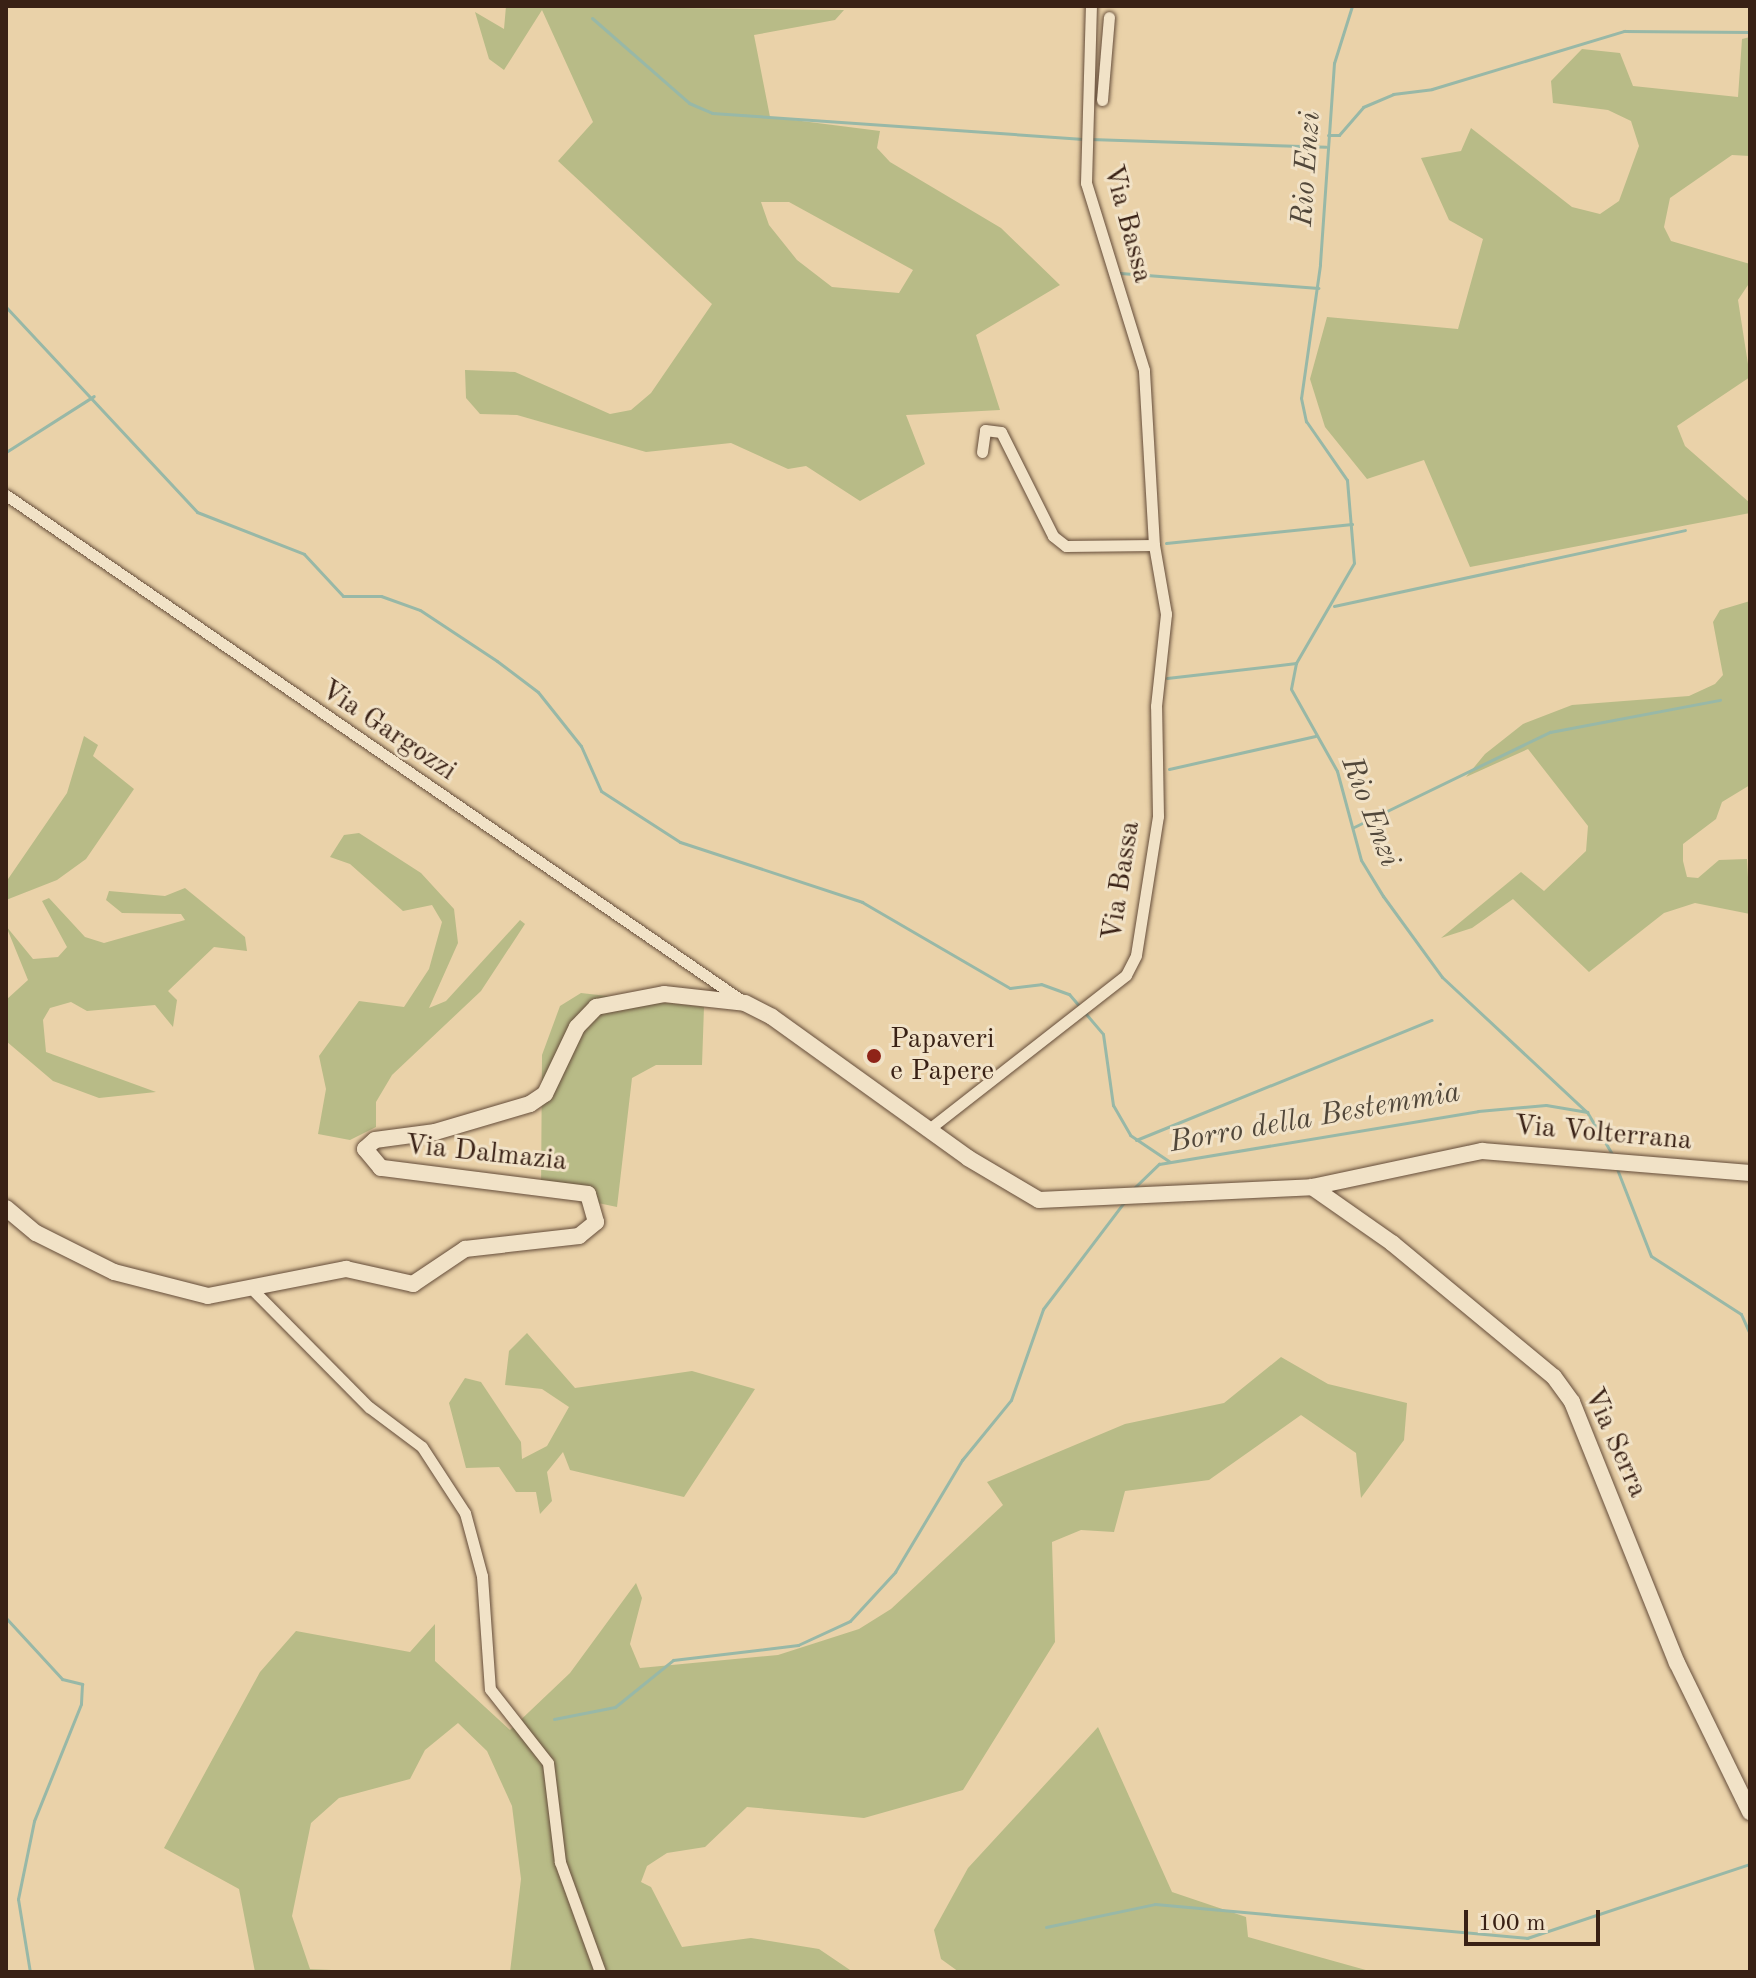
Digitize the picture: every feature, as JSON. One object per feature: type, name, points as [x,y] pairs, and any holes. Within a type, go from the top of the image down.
[{"type":"main road","name":"Via Dalmazia","points":[[6,1208],[36,1233],[114,1272],[208,1296],[255,1292],[346,1269],[413,1284],[465,1249],[587,1233],[597,1214],[588,1194],[381,1168],[365,1149],[375,1140],[435,1132],[530,1104],[545,1094],[577,1027],[596,1007],[664,994],[745,1003],[1021,1194],[1058,1201],[1312,1187]]},
{"type":"main road","name":"Via Volterrana","points":[[1312,1187],[1482,1151],[1750,1173]]},
{"type":"main road","name":"Via Serra","points":[[1312,1187],[1392,1243],[1554,1377],[1572,1402],[1677,1663],[1750,1812]]},
{"type":"street","name":"Via Bassa","points":[[929,1129],[1096,1003],[1136,955],[1158,816],[1156,706],[1167,631],[1154,545],[1144,370],[1093,211],[1083,139],[1091,6]]},
{"type":"street","points":[[1102,100],[1109,17]]},
{"type":"street","points":[[1089,57],[1105,58]]},
{"type":"street","points":[[982,452],[985,430],[1001,432],[1053,536],[1066,546],[1154,545]]},
{"type":"street","name":"Via Gargozzi","points":[[6,495],[745,1003]]},
{"type":"street","points":[[255,1292],[442,1473],[465,1513],[479,1565],[490,1689],[501,1712],[532,1737],[553,1781],[560,1862],[600,1972]]},
{"type":"green space","points":[[506,6],[844,10],[835,20],[754,35],[770,117],[880,131],[877,148],[890,162],[1001,228],[1060,285],[976,335],[1000,410],[906,415],[925,464],[860,501],[806,466],[788,469],[731,443],[646,452],[517,415],[480,414],[466,398],[465,370],[515,372],[610,414],[631,410],[651,393],[712,304],[558,161],[593,122],[542,10],[504,70],[489,59],[475,12],[504,29]],"holes":[[[761,202],[789,202],[913,270],[899,293],[832,287],[797,260],[769,225]]]},
{"type":"green space","points":[[1750,37],[1750,156],[1732,155],[1670,198],[1664,227],[1671,241],[1750,264],[1750,282],[1738,300],[1750,377],[1677,426],[1685,446],[1750,503],[1750,513],[1470,567],[1424,460],[1367,479],[1325,427],[1310,379],[1327,317],[1458,329],[1483,239],[1449,220],[1421,158],[1461,151],[1471,128],[1572,207],[1600,214],[1619,201],[1639,146],[1631,121],[1608,110],[1553,103],[1551,81],[1582,49],[1620,53],[1633,86],[1738,97],[1742,39]]},
{"type":"green space","points":[[1750,601],[1750,785],[1722,802],[1716,819],[1683,844],[1683,861],[1687,877],[1698,878],[1719,860],[1747,859],[1750,914],[1695,903],[1664,913],[1589,972],[1513,899],[1472,928],[1441,938],[1521,872],[1544,891],[1586,851],[1588,826],[1528,749],[1466,777],[1485,754],[1523,724],[1572,705],[1689,696],[1715,684],[1723,675],[1713,622],[1720,610]]},
{"type":"green space","points":[[84,736],[98,745],[93,756],[134,789],[86,859],[57,880],[6,900],[6,882],[67,793]]},
{"type":"green space","points":[[359,833],[421,873],[454,909],[458,943],[429,1008],[446,1001],[520,920],[525,924],[481,991],[392,1075],[376,1102],[376,1127],[350,1140],[318,1134],[326,1089],[319,1056],[359,1001],[404,1007],[429,969],[442,922],[432,905],[403,911],[350,864],[330,857],[344,835]]},
{"type":"green space","points":[[185,888],[245,937],[247,951],[214,947],[168,991],[177,1000],[173,1027],[155,1005],[87,1011],[71,1002],[50,1008],[43,1020],[46,1052],[156,1092],[99,1098],[53,1081],[6,1041],[6,1000],[28,980],[6,926],[33,959],[58,957],[67,947],[42,901],[49,898],[85,937],[104,943],[185,920],[181,914],[122,913],[106,900],[109,891],[165,896]]},
{"type":"green space","points":[[581,993],[704,1007],[702,1065],[656,1065],[632,1078],[617,1207],[541,1191],[542,1055],[560,1006]]},
{"type":"green space","points":[[527,1333],[575,1388],[692,1371],[755,1389],[684,1497],[570,1470],[563,1452],[547,1472],[552,1501],[540,1514],[536,1492],[516,1492],[499,1467],[466,1468],[449,1403],[465,1378],[481,1382],[521,1442],[522,1459],[547,1446],[569,1407],[542,1389],[505,1385],[509,1351]]},
{"type":"green space","points":[[1281,1357],[1328,1384],[1407,1403],[1404,1440],[1361,1498],[1356,1453],[1301,1415],[1209,1480],[1125,1491],[1114,1532],[1081,1530],[1052,1542],[1055,1642],[963,1790],[864,1818],[747,1807],[705,1847],[667,1853],[647,1866],[641,1882],[651,1887],[682,1947],[751,1938],[819,1949],[853,1972],[510,1972],[521,1879],[512,1806],[487,1751],[458,1723],[425,1750],[410,1779],[339,1798],[311,1823],[292,1916],[310,1969],[375,1972],[255,1972],[239,1889],[164,1848],[260,1672],[296,1631],[410,1652],[435,1624],[435,1661],[510,1730],[570,1673],[636,1583],[642,1598],[630,1644],[640,1668],[778,1655],[859,1629],[891,1609],[1003,1505],[987,1482],[1125,1424],[1224,1403]]},
{"type":"green space","points":[[1098,1727],[1172,1892],[1246,1917],[1248,1937],[1373,1972],[959,1972],[941,1959],[934,1930],[968,1868]]},
{"type":"waterway","name":"Rio Enzi","points":[[1352,6],[1334,63],[1320,265],[1301,398],[1306,421],[1347,480],[1354,563],[1296,663],[1291,689],[1337,771],[1361,860],[1383,896],[1442,977],[1587,1112],[1612,1154]]},
{"type":"waterway","points":[[592,18],[689,103],[712,113],[1083,139]]},
{"type":"waterway","points":[[1328,135],[1339,135],[1363,107],[1393,94],[1432,89],[1624,31],[1750,32]]},
{"type":"waterway","points":[[1090,139],[1326,147]]},
{"type":"waterway","points":[[1120,273],[1318,288]]},
{"type":"waterway","points":[[6,307],[197,512],[304,554],[343,596],[381,596],[420,610],[497,661],[538,692],[581,746],[601,791],[680,842],[862,902],[1010,988],[1041,984],[1069,994],[1103,1034],[1113,1105],[1130,1135],[1170,1162]]},
{"type":"waterway","points":[[6,452],[94,396]]},
{"type":"waterway","points":[[1166,543],[1352,524]]},
{"type":"waterway","points":[[1334,606],[1685,530]]},
{"type":"waterway","points":[[1167,678],[1296,663]]},
{"type":"waterway","points":[[1354,827],[1550,732],[1720,700]]},
{"type":"waterway","points":[[1169,769],[1315,736]]},
{"type":"waterway","points":[[1136,1140],[1432,1020]]},
{"type":"waterway","name":"Borro della Bestemmia","points":[[1134,1188],[1159,1164],[1478,1111],[1546,1105],[1587,1112]]},
{"type":"waterway","name":"Rio Enzi","points":[[1617,1169],[1651,1256],[1741,1314],[1750,1334]]},
{"type":"waterway","name":"Borro della Bestemmia","points":[[554,1719],[615,1707],[673,1660],[798,1645],[850,1621],[895,1572],[962,1460],[1011,1400],[1043,1309],[1125,1201]]},
{"type":"waterway","points":[[6,1618],[62,1679],[82,1684],[81,1704],[34,1821],[18,1899],[30,1972]]},
{"type":"waterway","points":[[1046,1927],[1155,1904],[1527,1938],[1750,1864]]},
{"type":"place","name":"Papaveri e Papere","points":[[874,1056]]}]
